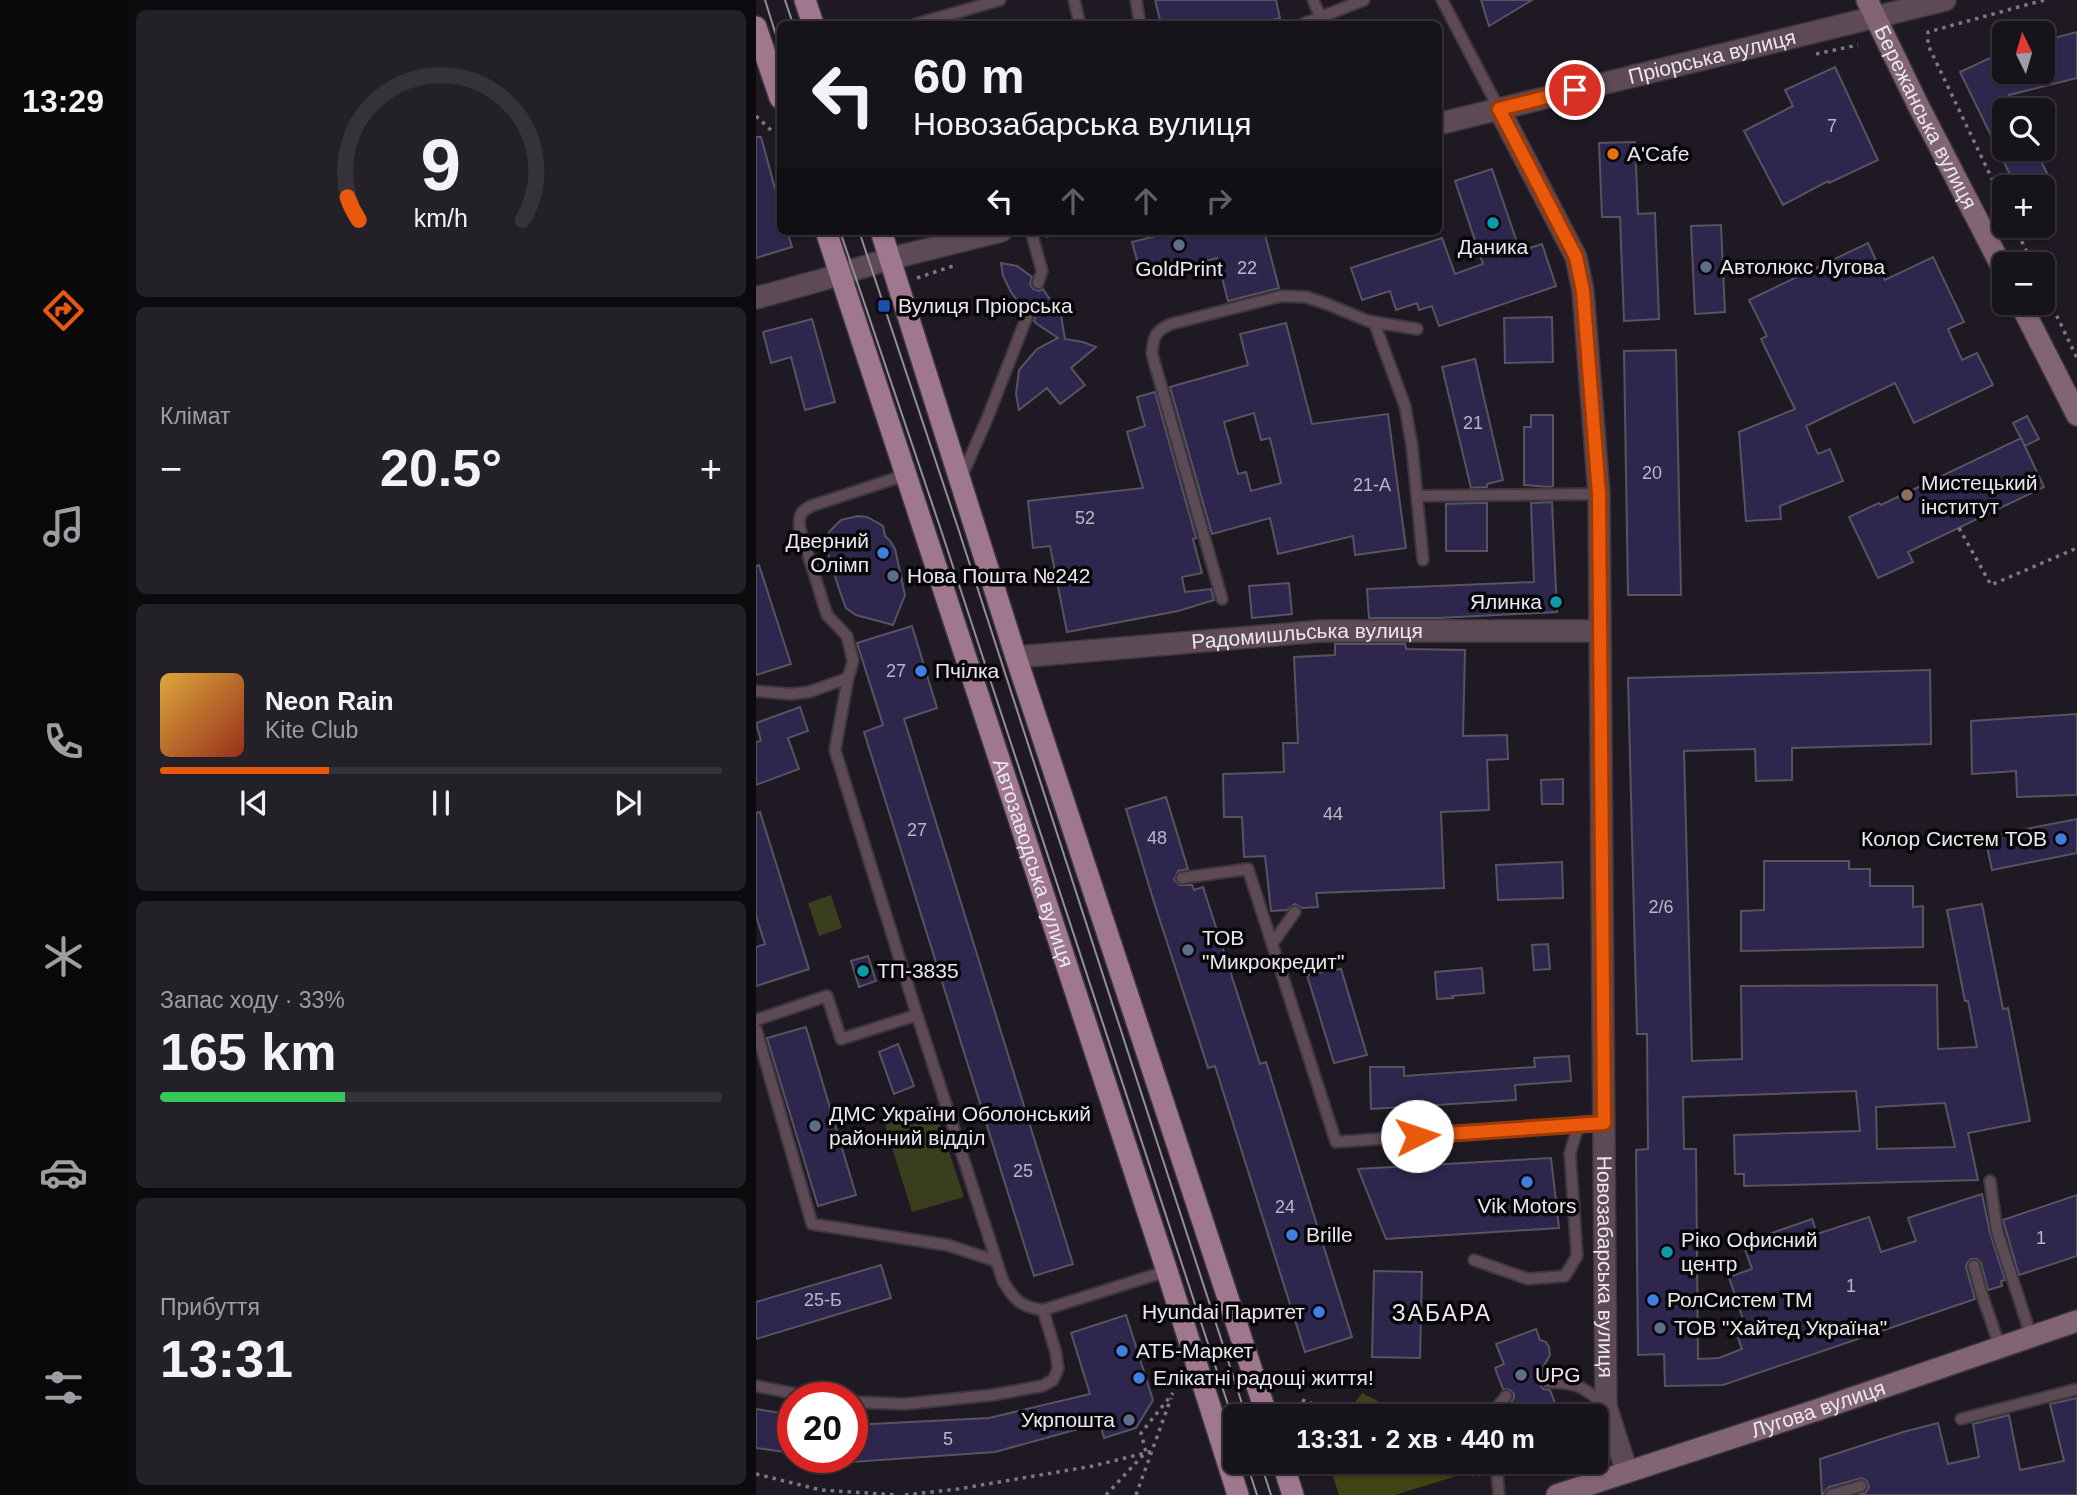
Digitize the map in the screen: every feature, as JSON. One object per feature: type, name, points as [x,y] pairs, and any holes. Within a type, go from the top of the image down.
[{"type":"main road","points":[[804,0],[812,21]]},
{"type":"main road","name":"Бережанська вулиця","points":[[1871,8],[1994,252]]},
{"type":"main road","points":[[756,27],[777,90]]},
{"type":"main road","name":"Автозаводська вулиця","points":[[827,235],[1238,1495]]},
{"type":"main road","points":[[882,235],[1016,657],[1263,1404]]},
{"type":"main road","points":[[2026,315],[2077,415]]},
{"type":"main road","name":"Лугова вулиця","points":[[1557,1495],[2077,1321]]},
{"type":"main road","points":[[1286,1474],[1293,1495]]},
{"type":"street","name":"Пріорська вулиця","points":[[1442,123],[1871,8],[1945,0]]},
{"type":"street","name":"Новозабарська вулиця","points":[[1499,109],[1576,257],[1583,291],[1599,494],[1606,1404]]},
{"type":"street","points":[[756,298],[840,275],[889,258],[984,235]]},
{"type":"street","name":"Радомишльська вулиця","points":[[1016,657],[1322,631],[1600,631]]},
{"type":"street","name":"Новозабарська вулиця","points":[[1608,1412],[1627,1472]]},
{"type":"lane","points":[[926,21],[1000,0]]},
{"type":"lane","points":[[1074,0],[1079,21]]},
{"type":"lane","points":[[1136,0],[1140,21]]},
{"type":"lane","points":[[1313,0],[1321,18]]},
{"type":"lane","points":[[1312,21],[1364,0]]},
{"type":"lane","name":"Новозабарська вулиця","points":[[1442,0],[1499,109]]},
{"type":"lane","points":[[1032,235],[1042,271],[1038,283]]},
{"type":"lane","points":[[1222,599],[1152,354],[1152,344],[1160,329],[1281,296],[1306,297],[1374,322],[1417,329]]},
{"type":"lane","points":[[961,478],[1028,314]]},
{"type":"lane","points":[[1374,322],[1405,406],[1418,496],[1423,560]]},
{"type":"lane","points":[[906,475],[801,511],[800,529],[827,615],[847,636],[853,661],[835,750],[996,1261],[1003,1282],[1013,1299],[1030,1308],[1043,1310],[1167,1271]]},
{"type":"lane","points":[[1418,496],[1599,494]]},
{"type":"lane","points":[[756,691],[790,694],[809,692],[848,678]]},
{"type":"lane","points":[[1182,878],[1248,869],[1336,1142],[1604,1123]]},
{"type":"lane","points":[[1272,944],[1295,912]]},
{"type":"lane","points":[[756,1020],[827,996],[841,1039],[917,1015]]},
{"type":"lane","points":[[756,1029],[812,1224],[947,1245],[996,1261]]},
{"type":"lane","points":[[1474,1259],[1528,1279],[1564,1276],[1577,1256],[1570,1153],[1579,1125]]},
{"type":"lane","points":[[1990,1181],[1997,1231],[2031,1336]]},
{"type":"lane","points":[[1974,1266],[2000,1347]]},
{"type":"lane","points":[[868,1403],[905,1404],[992,1395],[1042,1386],[1053,1380],[1059,1369],[1043,1310]]},
{"type":"lane","points":[[1547,1382],[1566,1382],[1583,1387],[1604,1404]]},
{"type":"lane","points":[[756,1386],[777,1390]]},
{"type":"lane","points":[[1961,1419],[2077,1389]]},
{"type":"lane","points":[[1500,1404],[1506,1396]]},
{"type":"lane","points":[[1498,1474],[1500,1495]]},
{"type":"lane","points":[[1831,1495],[1861,1486]]},
{"type":"path","points":[[1992,179],[1928,45],[1928,32],[2044,0]]},
{"type":"path","points":[[756,116],[773,132]]},
{"type":"path","points":[[2055,312],[2077,358]]},
{"type":"path","points":[[1959,527],[1991,585],[2077,548]]},
{"type":"path","points":[[1136,1495],[1173,1393],[1141,1433],[1146,1452]]},
{"type":"path","points":[[1302,1400],[1314,1404]]},
{"type":"path","points":[[905,1495],[958,1489],[1081,1468],[1153,1451]]},
{"type":"path","points":[[1106,1495],[1146,1452]]},
{"type":"path","points":[[756,1474],[821,1490],[898,1495]]},
{"type":"green space","points":[[831,895],[842,928],[819,936],[808,903]]},
{"type":"green space","points":[[934,1106],[964,1197],[912,1212],[884,1122]]},
{"type":"green space","points":[[1362,1393],[1384,1404],[1354,1404]]},
{"type":"green space","points":[[1332,1474],[1463,1474],[1395,1495],[1339,1495]]},
{"type":"building","points":[[1155,0],[1276,0],[1280,18],[1267,21],[1160,21]]},
{"type":"building","points":[[1481,0],[1532,0],[1489,26]]},
{"type":"building","points":[[2077,32],[2077,78],[2055,84],[2055,38]]},
{"type":"building","points":[[1990,58],[1992,84],[2053,84],[2009,95],[2010,98],[1992,98],[1992,138],[1960,72]]},
{"type":"building","points":[[1835,67],[1878,160],[1829,183],[1828,181],[1783,205],[1744,131],[1793,106],[1785,90]]},
{"type":"building","points":[[756,137],[761,137],[777,196],[777,235],[788,235],[792,247],[756,258]]},
{"type":"building","points":[[1635,142],[1638,214],[1655,213],[1659,319],[1624,321],[1620,217],[1602,217],[1599,143]]},
{"type":"building","points":[[2003,161],[2041,161],[2048,175],[2010,175]]},
{"type":"building","points":[[1492,169],[1520,251],[1542,244],[1556,286],[1439,326],[1432,306],[1419,310],[1417,303],[1396,310],[1390,291],[1362,300],[1351,268],[1442,238],[1455,274],[1483,264],[1455,181]]},
{"type":"building","points":[[1721,225],[1725,312],[1695,314],[1691,226]]},
{"type":"building","points":[[1160,235],[1265,235],[1279,288],[1228,301],[1217,258],[1142,278],[1132,242]]},
{"type":"building","points":[[1868,243],[1885,280],[1933,257],[1964,322],[1948,329],[1962,360],[1977,353],[1993,385],[1914,423],[1895,383],[1806,426],[1818,454],[1830,449],[1843,481],[1780,506],[1781,519],[1746,521],[1739,432],[1795,409],[1761,339],[1767,336],[1749,300]]},
{"type":"building","points":[[1001,263],[1017,266],[1032,277],[1030,284],[1033,289],[1043,289],[1061,316],[1065,339],[1096,347],[1071,368],[1085,385],[1060,404],[1047,388],[1019,410],[1016,394],[1019,370],[1037,349],[1058,338],[1034,321],[1034,309],[1027,306],[1023,308],[1003,276]]},
{"type":"building","points":[[1552,317],[1553,362],[1505,363],[1504,318]]},
{"type":"building","points":[[812,319],[835,402],[805,410],[791,357],[771,363],[763,332]]},
{"type":"building","points":[[1286,323],[1312,424],[1388,414],[1406,548],[1355,555],[1353,536],[1278,554],[1270,518],[1212,534],[1170,387],[1248,365],[1240,334]],"holes":[[[1254,413],[1261,440],[1270,438],[1281,483],[1251,491],[1246,472],[1238,474],[1224,422]]]},
{"type":"building","points":[[1676,350],[1681,595],[1628,595],[1624,351]]},
{"type":"building","points":[[1475,359],[1503,480],[1487,484],[1487,487],[1471,488],[1442,367]]},
{"type":"building","points":[[1155,392],[1196,538],[1193,539],[1202,573],[1182,577],[1185,592],[1211,589],[1214,600],[1178,611],[1067,632],[1050,546],[1033,548],[1028,501],[1143,488],[1127,432],[1145,426],[1137,397]]},
{"type":"building","points":[[1531,415],[1553,415],[1551,487],[1524,485],[1524,427],[1531,427]]},
{"type":"building","points":[[2027,416],[2039,439],[2025,446],[2013,423]]},
{"type":"building","points":[[2021,438],[2044,487],[1908,552],[1913,562],[1878,578],[1849,517],[1879,503],[1881,505]]},
{"type":"building","points":[[1552,502],[1557,612],[1438,618],[1369,618],[1367,589],[1534,582],[1531,503]]},
{"type":"building","points":[[1487,503],[1487,551],[1446,551],[1446,504]]},
{"type":"building","points":[[867,517],[883,526],[885,536],[895,549],[905,595],[893,625],[856,615],[846,608],[839,589],[824,540],[841,520]]},
{"type":"building","points":[[759,565],[791,664],[756,675],[756,566]]},
{"type":"building","points":[[1289,583],[1292,614],[1252,618],[1249,586]]},
{"type":"building","points":[[912,626],[937,708],[904,719],[1073,1264],[1034,1276],[864,732],[883,725],[857,643]]},
{"type":"building","points":[[1335,644],[1405,644],[1406,649],[1465,650],[1463,736],[1507,735],[1508,759],[1487,760],[1489,810],[1441,812],[1444,888],[1316,893],[1318,907],[1302,908],[1295,904],[1287,910],[1271,911],[1265,856],[1244,857],[1242,817],[1224,817],[1223,774],[1284,772],[1283,743],[1298,743],[1294,657],[1335,655]]},
{"type":"building","points":[[1930,670],[1931,744],[1792,748],[1792,780],[1756,781],[1755,749],[1684,751],[1692,1061],[1742,1059],[1741,986],[1937,985],[1938,1049],[1977,1047],[1947,910],[1982,904],[2003,1009],[2008,1008],[2030,1121],[1968,1133],[1978,1180],[1744,1186],[1744,1174],[1735,1174],[1734,1135],[1860,1131],[1856,1091],[1683,1097],[1684,1149],[1696,1149],[1698,1359],[1719,1358],[1742,1349],[1738,1338],[1748,1335],[1729,1277],[1752,1269],[1743,1243],[1812,1219],[1817,1234],[1869,1217],[1881,1252],[1916,1241],[1908,1218],[1982,1194],[1990,1233],[2005,1280],[2001,1281],[2002,1286],[1988,1290],[1981,1263],[1977,1259],[1971,1259],[1966,1267],[1975,1299],[1723,1385],[1665,1386],[1664,1354],[1638,1355],[1636,1150],[1648,1149],[1647,1034],[1637,1034],[1628,678]],"holes":[[[1945,1103],[1955,1147],[1877,1149],[1876,1107]]]},
{"type":"building","points":[[800,707],[808,731],[788,738],[799,769],[756,785],[756,742],[761,741],[756,723]]},
{"type":"building","points":[[2077,714],[2077,795],[2017,797],[2016,771],[1972,774],[1971,721]]},
{"type":"building","points":[[1563,779],[1563,804],[1542,804],[1541,780]]},
{"type":"building","points":[[1166,797],[1188,869],[1178,871],[1174,880],[1180,885],[1192,885],[1194,890],[1203,887],[1260,1064],[1266,1062],[1352,1337],[1305,1352],[1215,1066],[1208,1068],[1126,809]]},
{"type":"building","points":[[760,812],[809,969],[756,986],[756,947],[765,944],[756,916],[756,813]]},
{"type":"building","points":[[2077,819],[2077,853],[1992,870],[1985,837]]},
{"type":"building","points":[[1764,861],[1849,861],[1849,869],[1870,869],[1870,886],[1913,886],[1913,907],[1923,906],[1923,947],[1741,951],[1741,911],[1764,910]]},
{"type":"building","points":[[1562,862],[1563,898],[1498,900],[1496,865]]},
{"type":"building","points":[[1548,944],[1550,969],[1534,970],[1532,945]]},
{"type":"building","name":"ТП-3835","points":[[868,956],[876,981],[859,987],[851,961]]},
{"type":"building","points":[[1482,968],[1484,993],[1437,999],[1435,972]]},
{"type":"building","points":[[1341,969],[1367,1055],[1334,1063],[1307,975]]},
{"type":"building","points":[[806,1027],[856,1195],[818,1206],[767,1038]]},
{"type":"building","points":[[898,1044],[914,1086],[894,1094],[879,1052]]},
{"type":"building","points":[[1569,1056],[1571,1081],[1515,1085],[1516,1100],[1371,1109],[1370,1067],[1404,1067],[1404,1076],[1535,1067],[1534,1058]]},
{"type":"building","points":[[1551,1158],[1559,1228],[1386,1239],[1358,1169]]},
{"type":"building","points":[[2077,1195],[2077,1256],[2019,1275],[2003,1220]]},
{"type":"building","points":[[881,1265],[891,1298],[756,1339],[756,1302]]},
{"type":"building","points":[[1374,1271],[1422,1272],[1420,1358],[1372,1357]]},
{"type":"building","points":[[1126,1315],[1153,1400],[1136,1428],[1104,1438],[1100,1423],[995,1452],[868,1461],[868,1424],[989,1418],[1090,1394],[1071,1333]]},
{"type":"building","name":"UPG","points":[[1536,1329],[1540,1340],[1546,1342],[1549,1347],[1550,1355],[1542,1369],[1544,1375],[1540,1378],[1540,1385],[1543,1389],[1550,1390],[1555,1404],[1510,1404],[1514,1394],[1503,1389],[1495,1368],[1504,1364],[1496,1344]]},
{"type":"building","points":[[2077,1398],[2077,1495],[1858,1495],[1866,1492],[1869,1487],[1867,1481],[1862,1478],[1829,1487],[1822,1495],[1820,1459],[1938,1423],[1948,1464],[1979,1457],[1973,1424],[2009,1415],[2020,1470],[2064,1461],[2050,1404]]},
{"type":"building","points":[[756,1409],[777,1412],[777,1451],[756,1448]]},
{"type":"tram line","points":[[765,0],[777,38]]},
{"type":"tram line","points":[[785,0],[792,21]]},
{"type":"tram line","points":[[841,235],[1228,1404]]},
{"type":"tram line","points":[[860,235],[1242,1404]]},
{"type":"tram line","points":[[1250,1474],[1257,1495]]},
{"type":"tram line","points":[[1264,1474],[1271,1495]]},
{"type":"place","name":"A'Cafe","points":[[1613,154]]},
{"type":"place","name":"Даника","points":[[1493,223]]},
{"type":"place","name":"GoldPrint","points":[[1179,245]]},
{"type":"place","name":"Автолюкс Лугова","points":[[1706,267]]},
{"type":"place","name":"Вулиця Пріорська","points":[[884,306]]},
{"type":"place","name":"Мистецький інститут","points":[[1907,495]]},
{"type":"place","name":"Дверний Олімп","points":[[883,553]]},
{"type":"place","name":"Нова Пошта №242","points":[[893,576]]},
{"type":"place","name":"Ялинка","points":[[1556,602]]},
{"type":"place","name":"Пчілка","points":[[921,671]]},
{"type":"place","name":"Колор Систем ТОВ","points":[[2061,839]]},
{"type":"place","name":"ТОВ \"Микрокредит\"","points":[[1188,950]]},
{"type":"place","name":"ТП-3835","points":[[863,971]]},
{"type":"place","name":"ДМС України Оболонський районний відділ","points":[[815,1126]]},
{"type":"place","name":"Vik Motors","points":[[1527,1182]]},
{"type":"place","name":"Brille","points":[[1292,1235]]},
{"type":"place","name":"Ріко Офисний центр","points":[[1667,1252]]},
{"type":"place","name":"РолСистем ТМ","points":[[1653,1300]]},
{"type":"place","name":"Hyundai Паритет","points":[[1319,1312]]},
{"type":"place","name":"ТОВ \"Хайтед Україна\"","points":[[1660,1328]]},
{"type":"place","name":"АТБ-Маркет","points":[[1122,1351]]},
{"type":"place","name":"UPG","points":[[1521,1375]]},
{"type":"place","name":"Елікатні радощі життя!","points":[[1139,1378]]},
{"type":"place","name":"Укрпошта","points":[[1129,1420]]},
{"type":"district","name":"ЗАБАРА","points":[[1442,1313]]},
{"type":"route","points":[[1417,1136],[1604,1123],[1599,494],[1583,291],[1576,257],[1499,109],[1575,90]]}]
